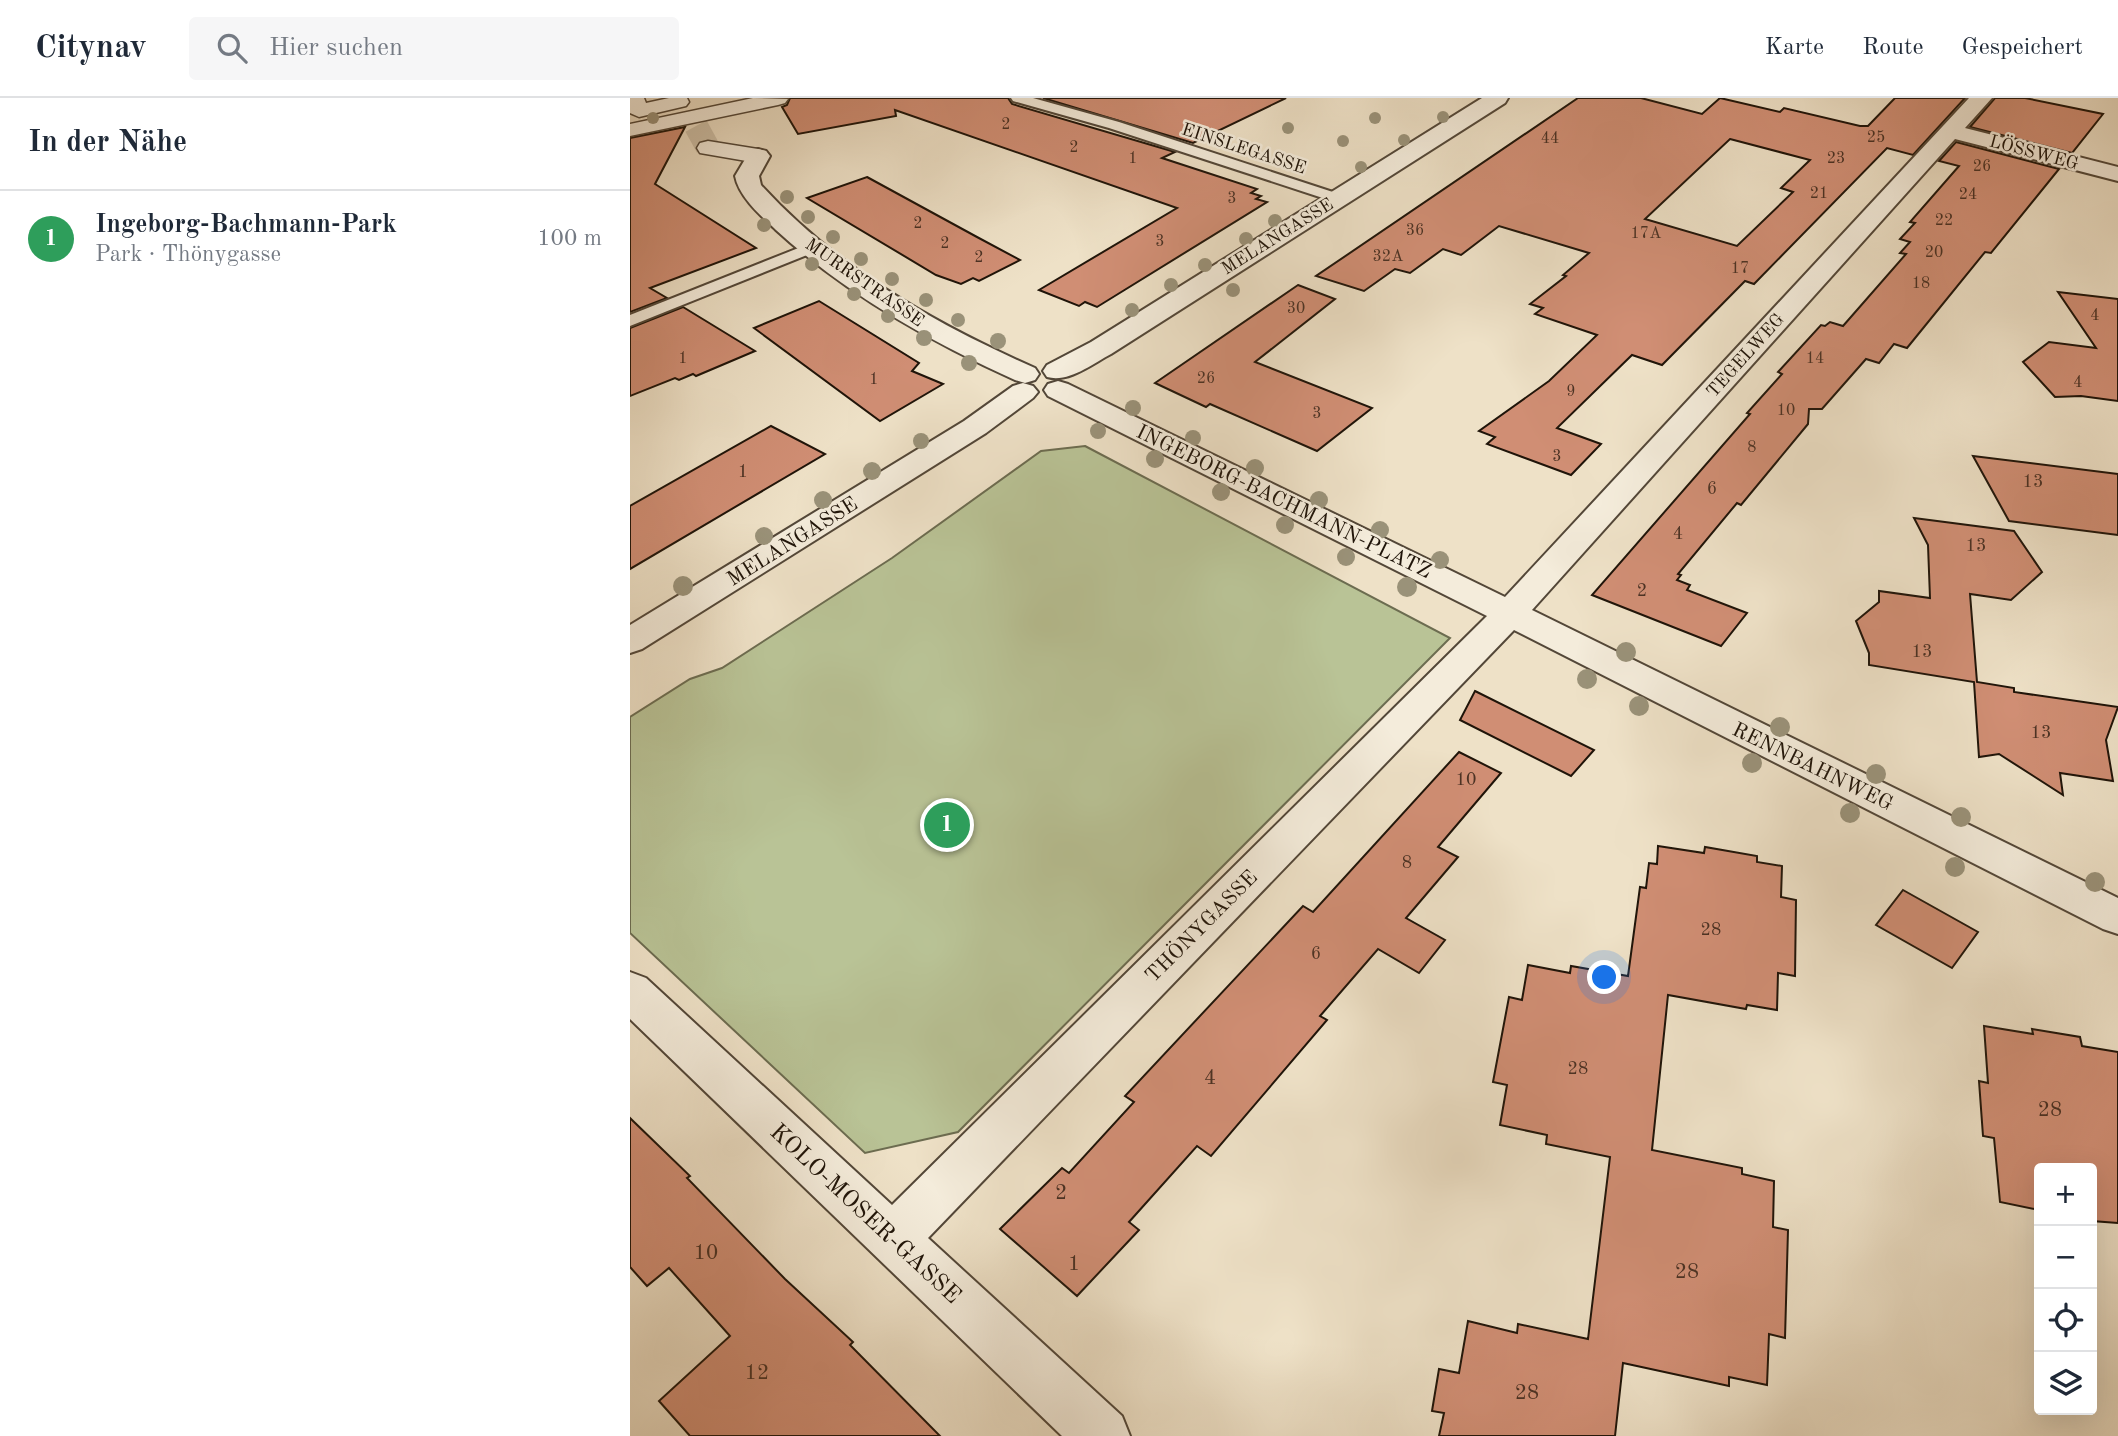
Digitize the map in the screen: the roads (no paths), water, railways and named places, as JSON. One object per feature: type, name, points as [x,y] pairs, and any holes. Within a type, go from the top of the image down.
[{"type":"street","points":[[634,98],[639,111],[679,102],[693,122]]},
{"type":"street","name":"MELANGASSE","points":[[1057,381],[1101,348],[1497,98]]},
{"type":"street","name":"TEGELWEG","points":[[1510,613],[1981,98]]},
{"type":"street","points":[[630,130],[693,122],[778,99]]},
{"type":"street","name":"LÖSSWEG","points":[[1949,131],[2118,174]]},
{"type":"street","points":[[708,148],[758,156]]},
{"type":"street","name":"MURRSTRASSE","points":[[758,156],[747,176],[749,187],[811,248],[926,325],[1024,383]]},
{"type":"street","points":[[1024,383],[1044,394],[1057,381]]},
{"type":"street","name":"INGEBORG-BACHMANN-PLATZ","points":[[1057,381],[1510,613]]},
{"type":"street","name":"MELANGASSE","points":[[630,641],[975,427],[1024,383]]},
{"type":"street","name":"RENNBAHNWEG","points":[[1510,613],[2118,917]]},
{"type":"street","name":"THÖNYGASSE","points":[[893,1239],[1510,613]]},
{"type":"street","name":"KOLO-MOSER-GASSE","points":[[630,991],[1102,1436]]},
{"type":"lane","name":"EINSLEGASSE","points":[[1018,98],[1114,125],[1337,198]]},
{"type":"lane","points":[[630,321],[811,248]]},
{"type":"tunnel","points":[[696,126],[708,148]]},
{"type":"place","name":"Ingeborg-Bachmann-Park","points":[[947,825]]}]
